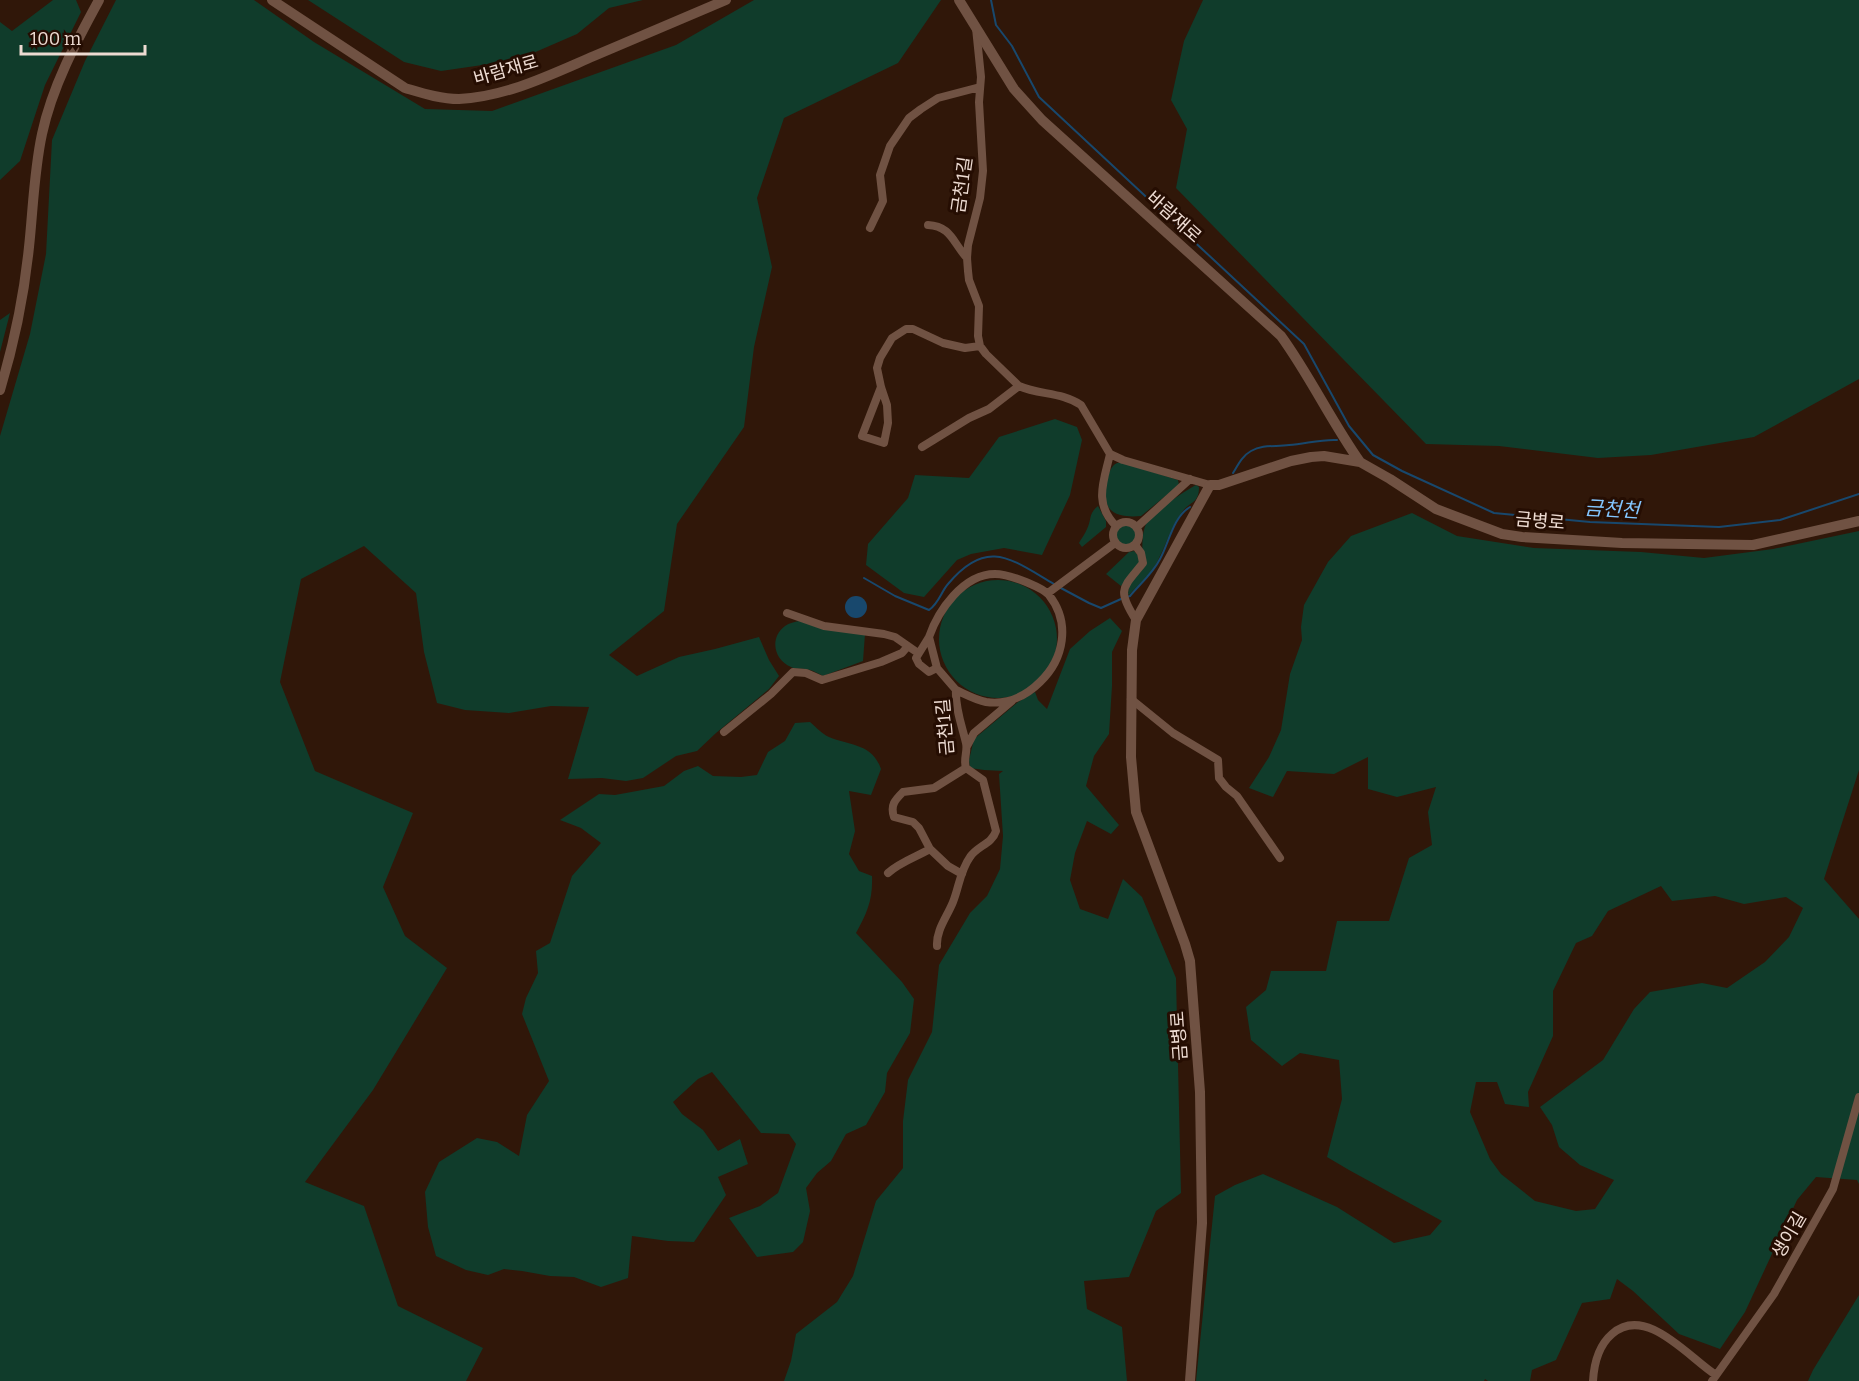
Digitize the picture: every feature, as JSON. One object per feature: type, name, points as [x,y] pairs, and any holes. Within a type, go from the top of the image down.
[{"type":"street","points":[[0,390],[17,324],[22,294],[42,134],[51,102],[99,0]]},
{"type":"street","name":"바람재로","points":[[272,0],[405,88],[458,99],[493,93],[553,74],[726,0]]},
{"type":"street","name":"바람재로","points":[[960,0],[1014,89],[1042,120],[1281,336],[1298,359],[1342,437],[1360,462]]},
{"type":"street","name":"금천1길","points":[[976,26],[981,77],[979,102],[983,171],[980,198],[967,258],[969,280],[979,306],[980,346]]},
{"type":"street","points":[[870,228],[883,201],[879,175],[890,146],[909,118],[938,98],[980,87]]},
{"type":"street","points":[[928,225],[938,226],[950,234],[967,258]]},
{"type":"street","points":[[881,387],[862,436],[884,443],[888,414],[877,368],[879,358],[892,338],[906,329],[920,331],[933,339],[966,348],[980,346],[1019,386],[1051,393],[1081,405],[1110,454],[1100,496],[1108,518],[1116,526]]},
{"type":"street","points":[[922,447],[969,418],[989,409],[1019,386]]},
{"type":"street","points":[[1110,454],[1215,485]]},
{"type":"street","name":"금병로","points":[[1190,1381],[1202,1223],[1200,1092],[1191,971],[1185,944],[1136,812],[1131,757],[1131,650],[1136,620],[1215,485],[1291,461],[1324,456],[1360,462],[1436,509],[1502,534],[1622,543],[1753,545],[1859,521]]},
{"type":"street","points":[[1137,527],[1190,479]]},
{"type":"street","points":[[1127,521],[1137,527],[1140,538],[1136,545],[1123,548],[1115,543],[1113,534],[1116,526],[1127,521]]},
{"type":"street","points":[[937,668],[929,672],[919,664],[916,658],[937,618],[955,592],[981,577],[993,574],[1005,575],[1051,592],[1115,543]]},
{"type":"street","points":[[1136,545],[1142,553],[1143,563],[1126,583],[1124,598],[1136,620]]},
{"type":"street","name":"금천1길","points":[[937,946],[936,938],[954,901],[962,874],[972,854],[990,842],[996,831],[983,780],[966,768],[964,763],[967,746],[963,735],[956,690],[986,702],[1012,700],[1028,694],[1043,680],[1061,650],[1063,628],[1051,592]]},
{"type":"street","points":[[787,613],[824,626],[896,637],[918,653]]},
{"type":"street","points":[[929,637],[937,668],[956,690]]},
{"type":"street","points":[[724,732],[771,694],[793,672],[807,673],[822,680],[881,662],[902,653],[908,646]]},
{"type":"street","points":[[1131,699],[1173,733],[1214,758],[1219,778],[1237,796],[1281,858]]},
{"type":"street","points":[[967,746],[974,733],[1012,700]]},
{"type":"street","name":"금천1길","points":[[962,874],[948,866],[930,849],[919,828],[913,822],[894,817],[892,810],[894,801],[903,792],[933,788],[966,768]]},
{"type":"street","points":[[888,873],[897,865],[930,849]]},
{"type":"street","name":"생이길","points":[[1593,1381],[1594,1368],[1603,1344],[1614,1332],[1640,1325],[1648,1326],[1667,1337],[1714,1378],[1774,1294],[1833,1189],[1859,1097]]},
{"type":"green space","points":[[53,0],[76,0],[81,12],[45,85],[20,161],[0,180],[0,22],[12,31]]},
{"type":"green space","points":[[116,0],[254,0],[314,42],[425,109],[492,111],[676,45],[754,0],[941,0],[898,63],[784,118],[757,198],[772,267],[754,347],[744,427],[677,524],[664,611],[609,655],[637,676],[679,657],[759,637],[779,676],[769,689],[697,751],[676,756],[643,778],[626,781],[602,778],[568,779],[589,707],[551,706],[509,713],[465,710],[437,703],[424,652],[416,593],[364,546],[301,579],[280,682],[315,771],[413,813],[383,887],[405,936],[447,968],[373,1090],[305,1182],[364,1206],[398,1306],[483,1348],[466,1381],[0,1381],[0,436],[30,334],[46,254],[52,140],[85,61]]},
{"type":"green space","points":[[308,0],[643,0],[609,8],[577,34],[517,60],[441,71],[404,62]]},
{"type":"green space","points":[[1203,0],[1859,0],[1859,379],[1754,437],[1651,455],[1598,458],[1499,446],[1426,444],[1176,188],[1187,129],[1171,100],[1184,41]]},
{"type":"green space","points":[[10,313],[0,352],[0,320]]},
{"type":"green space","points":[[1055,419],[1077,427],[1082,440],[1070,495],[1042,555],[1004,548],[971,554],[957,560],[924,597],[904,593],[866,565],[868,544],[908,498],[915,475],[969,478],[999,437]]},
{"type":"green space","points":[[1121,462],[1178,480],[1179,485],[1141,516],[1120,515],[1112,511],[1107,504],[1106,487],[1111,470],[1115,464]]},
{"type":"green space","points":[[1196,485],[1199,487],[1199,493],[1196,499],[1178,517],[1153,568],[1129,595],[1129,584],[1143,569],[1143,539],[1147,522],[1162,507]]},
{"type":"green space","points":[[1098,506],[1106,521],[1106,527],[1082,547],[1079,543]]},
{"type":"green space","points":[[1412,513],[1457,536],[1534,548],[1641,552],[1704,558],[1773,549],[1859,531],[1859,770],[1824,879],[1859,919],[1859,1184],[1857,1180],[1816,1177],[1797,1200],[1745,1312],[1720,1349],[1679,1334],[1617,1279],[1610,1299],[1582,1303],[1556,1360],[1532,1370],[1530,1381],[1488,1381],[1485,1379],[1484,1381],[1196,1381],[1215,1196],[1263,1174],[1337,1207],[1394,1243],[1430,1235],[1442,1221],[1327,1157],[1342,1099],[1339,1060],[1300,1053],[1282,1066],[1251,1040],[1246,1007],[1266,990],[1271,971],[1326,971],[1337,921],[1389,921],[1409,858],[1432,845],[1428,812],[1436,787],[1397,797],[1368,789],[1368,757],[1334,774],[1287,771],[1273,797],[1249,788],[1269,757],[1281,730],[1290,674],[1302,640],[1304,605],[1328,562],[1351,536]],"holes":[[[1661,886],[1672,901],[1715,896],[1744,904],[1786,897],[1803,908],[1789,937],[1765,962],[1727,988],[1702,983],[1650,992],[1634,1009],[1603,1060],[1540,1107],[1552,1125],[1559,1147],[1580,1165],[1614,1180],[1595,1209],[1576,1211],[1535,1201],[1501,1174],[1490,1159],[1470,1112],[1476,1082],[1497,1082],[1505,1104],[1529,1107],[1528,1092],[1553,1036],[1553,991],[1576,943],[1592,936],[1608,911]]]},
{"type":"green space","points":[[1122,525],[1130,525],[1136,531],[1136,539],[1130,545],[1122,545],[1116,539],[1116,531]]},
{"type":"green space","points":[[1134,551],[1140,562],[1121,586],[1106,574],[1129,552]]},
{"type":"green space","points":[[998,580],[1021,584],[1040,597],[1053,616],[1057,639],[1053,662],[1040,681],[1021,694],[998,698],[975,694],[956,681],[943,662],[939,639],[943,616],[956,597],[975,584]]},
{"type":"green space","points":[[1110,618],[1122,631],[1112,652],[1109,734],[1094,756],[1086,786],[1119,825],[1111,834],[1087,821],[1075,853],[1070,880],[1080,909],[1108,919],[1123,879],[1142,897],[1176,978],[1181,1193],[1156,1211],[1129,1277],[1084,1281],[1087,1309],[1122,1327],[1127,1381],[784,1381],[791,1361],[796,1334],[837,1302],[853,1276],[876,1201],[903,1168],[903,1121],[908,1080],[932,1032],[939,965],[970,913],[987,896],[1000,869],[1003,836],[999,774],[1003,771],[970,768],[969,760],[974,739],[1018,702],[1035,692],[1038,700],[1047,709],[1070,649],[1090,631]]},
{"type":"green space","points":[[799,621],[865,634],[863,661],[823,676],[812,670],[793,668],[785,664],[777,654],[775,642],[785,626]]},
{"type":"green space","points":[[810,722],[829,737],[866,750],[872,754],[881,769],[871,795],[849,791],[855,831],[849,854],[859,871],[872,876],[868,906],[856,933],[902,982],[914,999],[910,1033],[887,1073],[885,1092],[866,1125],[846,1134],[831,1161],[817,1173],[806,1188],[810,1211],[803,1242],[793,1252],[757,1257],[729,1218],[760,1206],[778,1193],[796,1144],[789,1134],[761,1133],[712,1072],[698,1079],[673,1102],[682,1114],[703,1130],[718,1151],[740,1139],[748,1164],[718,1177],[726,1195],[694,1242],[632,1236],[628,1278],[601,1287],[574,1277],[504,1269],[488,1275],[466,1270],[436,1256],[428,1227],[425,1192],[439,1162],[477,1138],[497,1142],[519,1156],[527,1115],[549,1081],[522,1014],[526,998],[538,973],[536,951],[550,943],[572,876],[601,843],[581,828],[560,820],[599,794],[615,795],[664,786],[684,771],[698,766],[713,776],[757,775],[768,752],[785,741],[795,723]]},
{"type":"green space","points":[[1859,1295],[1859,1381],[1808,1381],[1813,1370]]},
{"type":"water","points":[[856,596],[864,599],[867,607],[864,615],[856,618],[848,615],[845,607],[848,599]]},
{"type":"waterway","name":"금천천","points":[[991,0],[996,25],[1012,46],[1039,97],[1304,344],[1349,426],[1373,455],[1402,471],[1494,513],[1590,522],[1719,527],[1780,520],[1859,494]]},
{"type":"waterway","points":[[1233,473],[1245,455],[1256,449],[1337,440]]},
{"type":"waterway","points":[[1127,597],[1154,569],[1179,517],[1190,507]]},
{"type":"waterway","points":[[864,578],[895,596],[929,610],[962,569],[987,557],[1000,557],[1012,561],[1054,584]]},
{"type":"waterway","points":[[1059,587],[1101,608],[1121,599]]}]
